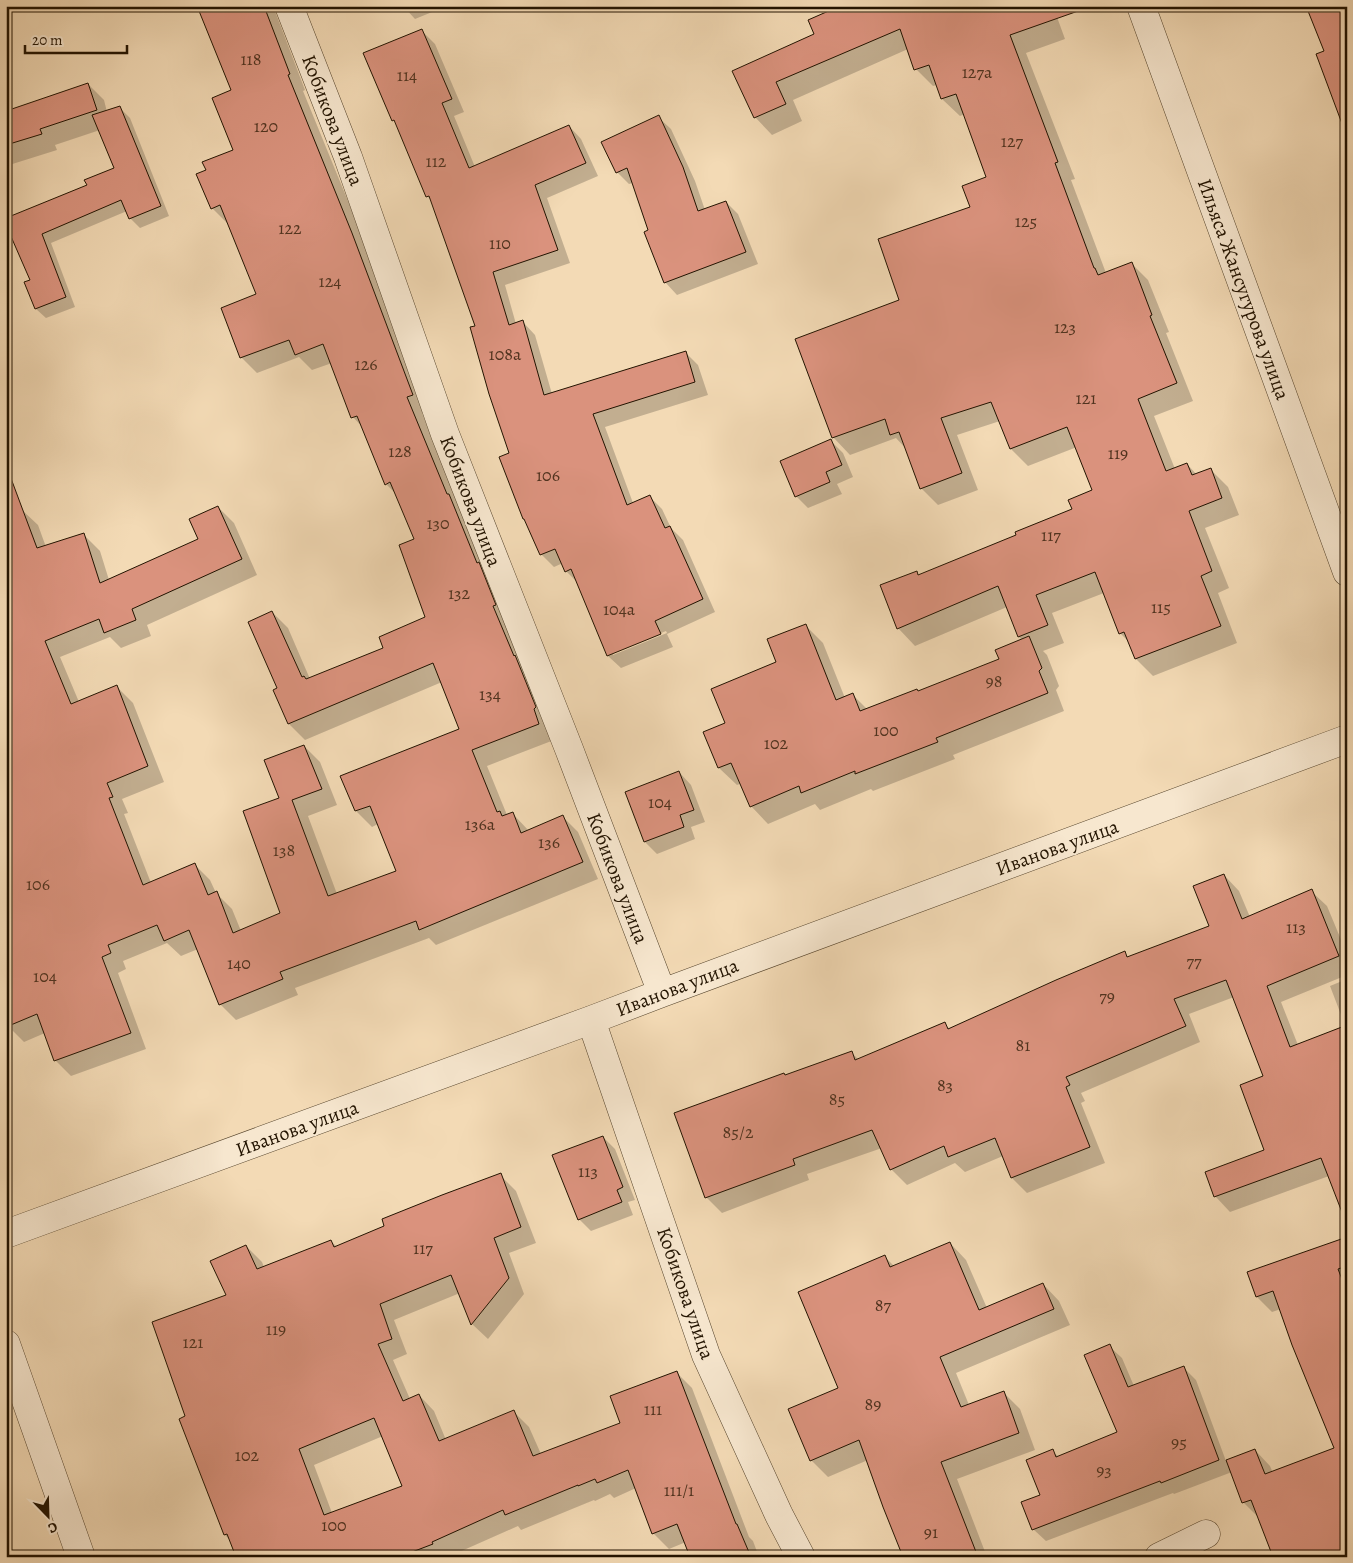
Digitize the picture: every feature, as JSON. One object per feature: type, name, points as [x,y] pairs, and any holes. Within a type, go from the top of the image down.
[{"type":"street","name":"Кобикова улица","points":[[289,6],[348,157],[445,434],[662,993]]},
{"type":"street","name":"Ильяса Жансугурова улица","points":[[1141,6],[1347,572]]},
{"type":"street","name":"Иванова улица","points":[[6,1234],[1347,739]]},
{"type":"street","name":"Кобикова улица","points":[[590,1020],[706,1355],[779,1515],[801,1557]]},
{"type":"street","points":[[6,1344],[81,1557]]},
{"type":"street","points":[[1159,1557],[1206,1534]]},
{"type":"building","points":[[197,6],[264,6],[290,74],[288,75],[352,233],[413,395],[407,397],[477,563],[479,562],[496,605],[493,606],[536,707],[534,709],[539,724],[472,750],[497,812],[500,811],[502,816],[513,812],[521,833],[563,815],[583,862],[419,930],[416,921],[280,972],[283,979],[219,1005],[189,930],[164,941],[157,925],[108,945],[111,953],[102,957],[131,1033],[54,1061],[37,1014],[6,1027],[6,474],[9,473],[37,548],[84,533],[100,583],[198,539],[189,519],[218,506],[242,559],[132,609],[136,620],[104,633],[99,619],[45,641],[71,704],[117,685],[148,766],[107,783],[113,797],[109,798],[143,885],[195,863],[208,895],[217,891],[233,933],[280,913],[243,811],[279,798],[264,760],[304,745],[322,789],[292,800],[328,896],[396,871],[370,806],[355,811],[340,776],[459,729],[433,663],[288,724],[273,690],[277,688],[248,622],[272,611],[302,677],[304,676],[306,679],[383,648],[379,637],[425,617],[399,545],[414,539],[390,482],[385,485],[357,416],[351,418],[323,344],[295,355],[289,340],[240,358],[221,308],[256,294],[220,205],[211,209],[196,174],[206,170],[202,162],[233,150],[212,98],[231,90]]},
{"type":"building","points":[[840,6],[1080,6],[1081,10],[1010,35],[1058,162],[1055,163],[1094,268],[1098,275],[1132,262],[1152,315],[1150,316],[1177,383],[1138,399],[1166,471],[1187,463],[1192,475],[1211,468],[1222,498],[1189,511],[1212,571],[1201,576],[1221,626],[1135,659],[1124,632],[1119,634],[1095,572],[1036,595],[1048,625],[1018,637],[998,586],[897,629],[880,585],[917,571],[918,575],[1016,535],[1015,532],[1072,509],[1068,500],[1092,490],[1067,427],[1010,449],[991,402],[941,418],[962,473],[920,489],[899,432],[890,435],[885,419],[832,438],[795,339],[899,300],[878,239],[970,207],[962,186],[986,177],[956,94],[941,99],[929,65],[914,70],[900,29],[776,82],[786,104],[754,118],[732,71],[814,34],[808,20]]},
{"type":"building","points":[[1306,6],[1347,6],[1347,129],[1344,129],[1316,54],[1324,51]]},
{"type":"building","points":[[422,29],[452,99],[442,103],[469,168],[569,125],[586,163],[535,185],[558,250],[493,272],[509,325],[523,320],[544,395],[686,351],[695,382],[593,414],[627,505],[650,495],[665,528],[670,526],[703,599],[655,621],[661,634],[607,656],[571,569],[565,572],[555,549],[540,555],[523,519],[499,457],[509,453],[489,394],[470,327],[475,326],[429,196],[426,197],[394,120],[392,121],[363,53]]},
{"type":"building","points":[[88,83],[97,110],[40,129],[42,134],[6,145],[6,111]]},
{"type":"building","points":[[120,106],[161,206],[129,219],[121,200],[42,234],[66,297],[35,309],[24,282],[30,280],[6,225],[6,218],[87,185],[84,180],[114,168],[92,115]]},
{"type":"building","points":[[659,115],[683,167],[698,211],[726,201],[746,252],[664,283],[644,232],[648,230],[627,168],[616,173],[601,142]]},
{"type":"building","points":[[831,439],[842,465],[826,472],[830,482],[795,497],[780,461]]},
{"type":"building","points":[[806,624],[836,700],[853,693],[860,711],[917,689],[918,691],[999,659],[995,650],[1029,636],[1042,668],[1039,671],[1048,693],[936,738],[938,742],[855,774],[855,771],[801,793],[799,786],[750,807],[731,763],[718,768],[703,732],[725,723],[711,689],[776,662],[767,639]]},
{"type":"building","points":[[679,771],[694,810],[680,815],[684,827],[644,842],[625,792]]},
{"type":"building","points":[[1224,874],[1242,919],[1312,889],[1339,956],[1267,986],[1290,1047],[1347,1025],[1347,1220],[1345,1220],[1321,1158],[1214,1197],[1205,1172],[1264,1150],[1240,1085],[1263,1076],[1226,980],[1174,999],[1186,1026],[1066,1077],[1070,1085],[1066,1087],[1090,1147],[1011,1178],[995,1138],[948,1157],[944,1146],[890,1170],[872,1130],[793,1159],[795,1165],[705,1198],[674,1113],[784,1073],[785,1075],[852,1051],[855,1060],[945,1022],[948,1029],[1125,951],[1127,957],[1209,926],[1193,886]]},
{"type":"building","points":[[603,1136],[623,1187],[617,1190],[622,1202],[578,1220],[552,1155]]},
{"type":"building","points":[[501,1173],[521,1227],[494,1238],[509,1278],[471,1325],[451,1275],[380,1304],[392,1339],[378,1344],[403,1401],[419,1394],[439,1441],[514,1410],[533,1456],[620,1423],[610,1396],[677,1371],[736,1524],[751,1557],[690,1557],[677,1524],[652,1534],[628,1470],[597,1483],[595,1479],[578,1485],[505,1515],[503,1510],[432,1542],[433,1544],[399,1557],[236,1557],[227,1534],[224,1535],[179,1419],[185,1416],[152,1322],[226,1295],[210,1261],[246,1245],[257,1269],[331,1240],[334,1247],[384,1226],[382,1219]],"holes":[[[374,1418],[402,1486],[324,1515],[299,1449]]]},
{"type":"building","points":[[1347,1237],[1347,1266],[1338,1269],[1347,1292],[1347,1557],[1273,1557],[1251,1500],[1242,1503],[1226,1460],[1255,1449],[1265,1474],[1334,1448],[1292,1345],[1273,1291],[1256,1297],[1247,1272]]},
{"type":"building","points":[[950,1242],[979,1310],[1043,1283],[1054,1309],[940,1357],[961,1407],[1004,1391],[1019,1433],[941,1462],[978,1557],[903,1557],[859,1440],[810,1461],[788,1409],[838,1388],[798,1292],[885,1255],[890,1267]]},
{"type":"building","points":[[1110,1344],[1128,1387],[1184,1366],[1219,1460],[1032,1530],[1021,1502],[1040,1495],[1026,1460],[1053,1449],[1056,1457],[1117,1432],[1084,1355]]}]
